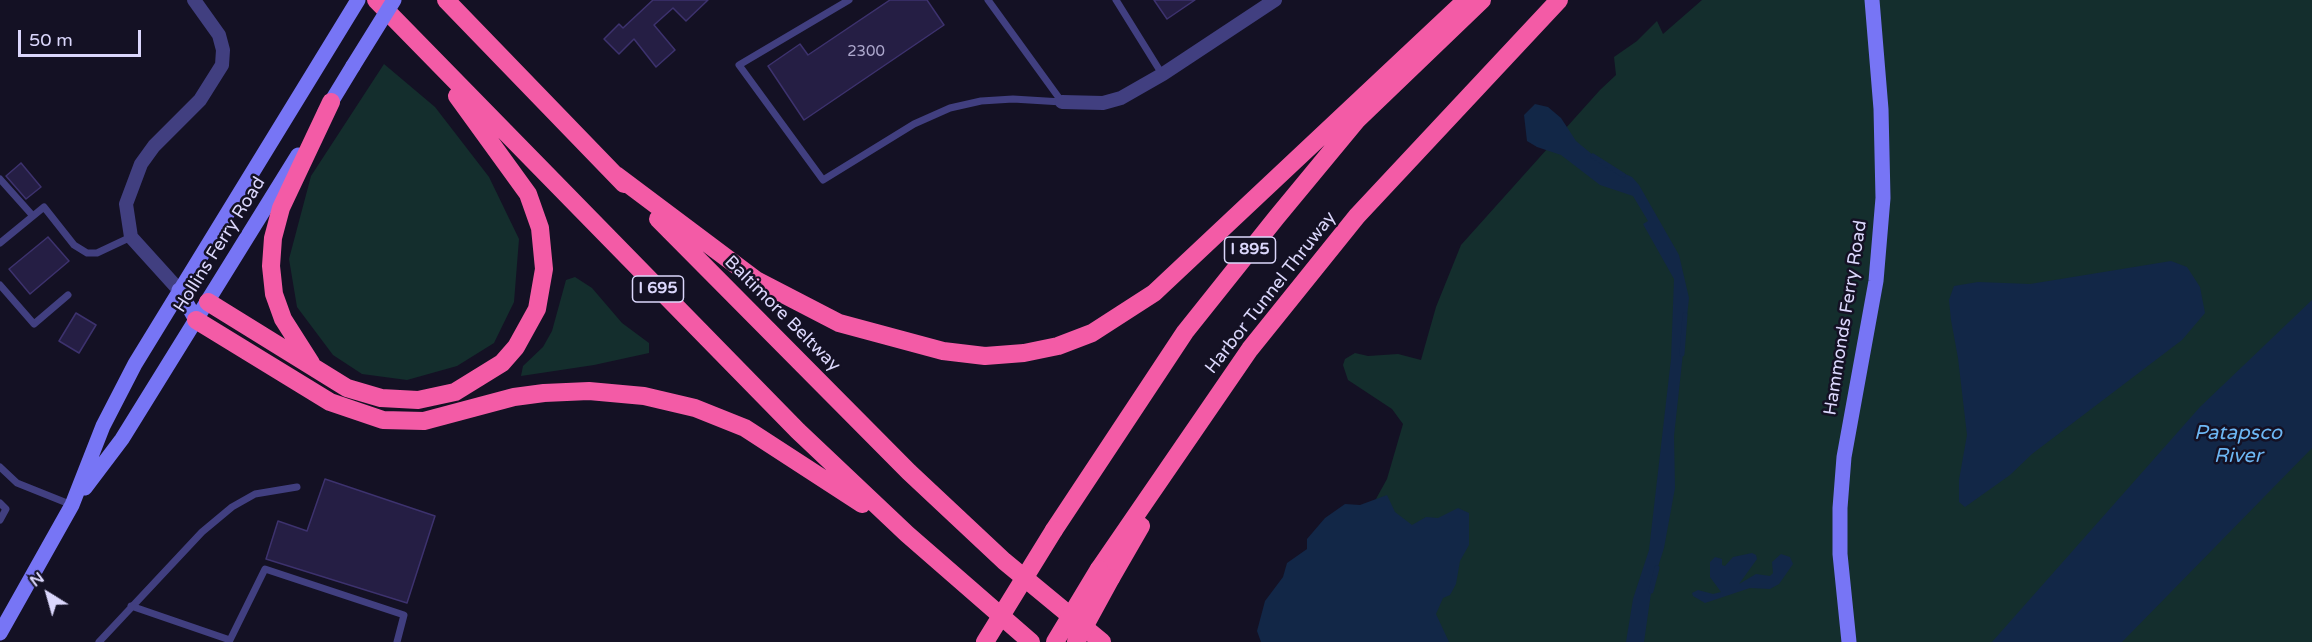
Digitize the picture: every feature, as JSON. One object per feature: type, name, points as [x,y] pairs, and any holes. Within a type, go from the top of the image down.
[{"type":"highway","name":"I 695","points":[[376,0],[790,423],[907,534],[1031,642]]},
{"type":"highway","name":"Baltimore Beltway","points":[[446,0],[616,176],[909,472],[1004,561],[1102,642]]},
{"type":"highway","points":[[616,176],[756,280],[839,323],[943,351],[986,356],[1024,353],[1058,346],[1092,333],[1154,293],[1466,0]]},
{"type":"highway","name":"I 895","points":[[985,642],[1054,530],[1185,332],[1275,218],[1358,120],[1482,0]]},
{"type":"highway","name":"Harbor Tunnel Thruway","points":[[1055,642],[1105,574],[1185,445],[1250,349],[1357,216],[1559,0]]},
{"type":"highway","points":[[208,302],[347,388],[373,396],[418,400],[436,397],[471,384],[502,363],[516,347],[537,309],[542,288],[543,250],[540,228],[528,194],[415,39]]},
{"type":"highway","points":[[316,369],[283,319],[273,294],[271,266],[273,238],[281,208],[331,102]]},
{"type":"highway","points":[[196,321],[330,402],[383,420],[424,421],[514,397],[589,391],[644,396],[695,408],[745,428],[907,534]]},
{"type":"highway","points":[[1076,642],[1105,574]]},
{"type":"street","points":[[194,0],[219,35],[223,50],[222,64],[200,100],[154,146],[141,164],[131,185],[126,204],[126,221],[131,237],[179,290],[196,321]]},
{"type":"street","name":"Hollins Ferry Road","points":[[72,505],[103,426],[179,290],[358,0]]},
{"type":"street","name":"Hollins Ferry Road","points":[[0,633],[5,612],[72,505],[122,439],[394,0]]},
{"type":"street","points":[[1062,102],[1103,103],[1121,98],[1163,74],[1275,0]]},
{"type":"street","name":"Hammonds Ferry Road","points":[[1849,642],[1840,554],[1842,481],[1849,424],[1876,280],[1883,198],[1881,109],[1872,0]]},
{"type":"street","points":[[179,290],[208,302]]},
{"type":"lane","points":[[849,0],[740,65],[823,180],[914,124],[950,108],[981,101],[1013,99],[1062,102]]},
{"type":"lane","points":[[988,0],[1062,102]]},
{"type":"lane","points":[[1116,0],[1163,74]]},
{"type":"lane","points":[[0,179],[33,216]]},
{"type":"lane","points":[[0,243],[44,207],[74,245],[87,253],[97,253],[131,237]]},
{"type":"lane","points":[[0,285],[34,324],[68,295]]},
{"type":"lane","points":[[0,467],[17,483],[72,505]]},
{"type":"lane","points":[[99,642],[202,532],[232,507],[255,494],[297,487]]},
{"type":"lane","points":[[0,503],[6,509],[0,520]]},
{"type":"lane","points":[[131,606],[230,640],[265,569],[404,615],[397,642]]},
{"type":"green space","points":[[1702,0],[2312,0],[2312,642],[1297,642],[1387,479],[1403,424],[1392,409],[1348,380],[1343,365],[1345,359],[1355,353],[1368,356],[1398,354],[1421,360],[1436,307],[1461,245],[1616,75],[1614,57],[1637,41],[1657,21],[1663,34]]},
{"type":"green space","points":[[384,64],[435,107],[489,177],[519,239],[514,302],[494,343],[457,366],[407,380],[362,374],[333,355],[297,307],[289,259],[311,176]]},
{"type":"green space","points":[[575,277],[592,288],[622,323],[649,343],[649,353],[594,365],[521,376],[523,366],[543,347],[552,331],[566,280]]},
{"type":"water","points":[[1535,104],[1548,107],[1561,118],[1576,141],[1605,165],[1632,177],[1639,185],[1679,255],[1689,298],[1674,436],[1675,488],[1664,548],[1652,586],[1644,642],[1626,642],[1633,599],[1649,550],[1671,359],[1674,279],[1643,224],[1648,221],[1633,196],[1600,185],[1561,155],[1527,141],[1524,115]]},
{"type":"water","points":[[2171,261],[2187,267],[2200,287],[2205,313],[2182,340],[2032,454],[2010,475],[1965,507],[1959,502],[1959,480],[1967,435],[1949,300],[1954,286],[1978,282],[2030,284]]},
{"type":"water","name":"Patapsco River","points":[[2312,300],[2312,448],[2122,642],[1992,642],[2200,407]]},
{"type":"water","points":[[1387,495],[1395,512],[1412,525],[1426,517],[1438,518],[1458,508],[1469,513],[1469,545],[1460,561],[1456,584],[1450,595],[1443,598],[1436,614],[1449,642],[1261,642],[1257,631],[1265,601],[1283,577],[1287,563],[1307,549],[1307,539],[1325,518],[1345,504],[1360,505]]},
{"type":"water","points":[[1752,553],[1757,559],[1739,584],[1756,574],[1770,576],[1773,573],[1772,562],[1781,554],[1790,557],[1793,564],[1779,584],[1770,589],[1750,588],[1705,603],[1693,596],[1692,593],[1698,590],[1713,594],[1721,592],[1710,577],[1710,562],[1715,557],[1722,559],[1722,565],[1725,566],[1733,557]]},
{"type":"building","points":[[653,0],[708,0],[686,21],[673,8],[654,25],[675,50],[656,67],[634,39],[619,54],[604,39],[619,24],[623,28]]},
{"type":"building","points":[[890,0],[927,0],[944,25],[804,120],[768,66],[800,44],[808,55]]},
{"type":"building","points":[[1154,0],[1195,0],[1167,19]]},
{"type":"building","points":[[21,163],[41,187],[26,199],[6,176]]},
{"type":"building","points":[[48,237],[69,261],[30,294],[9,269]]},
{"type":"building","points":[[76,313],[96,325],[79,353],[59,341]]},
{"type":"building","points":[[325,479],[435,516],[407,603],[266,559],[278,521],[307,531]]},
{"type":"waterway","points":[[1593,156],[1623,175]]},
{"type":"waterway","points":[[1682,354],[1685,315]]},
{"type":"waterway","points":[[1651,591],[1657,568]]}]
